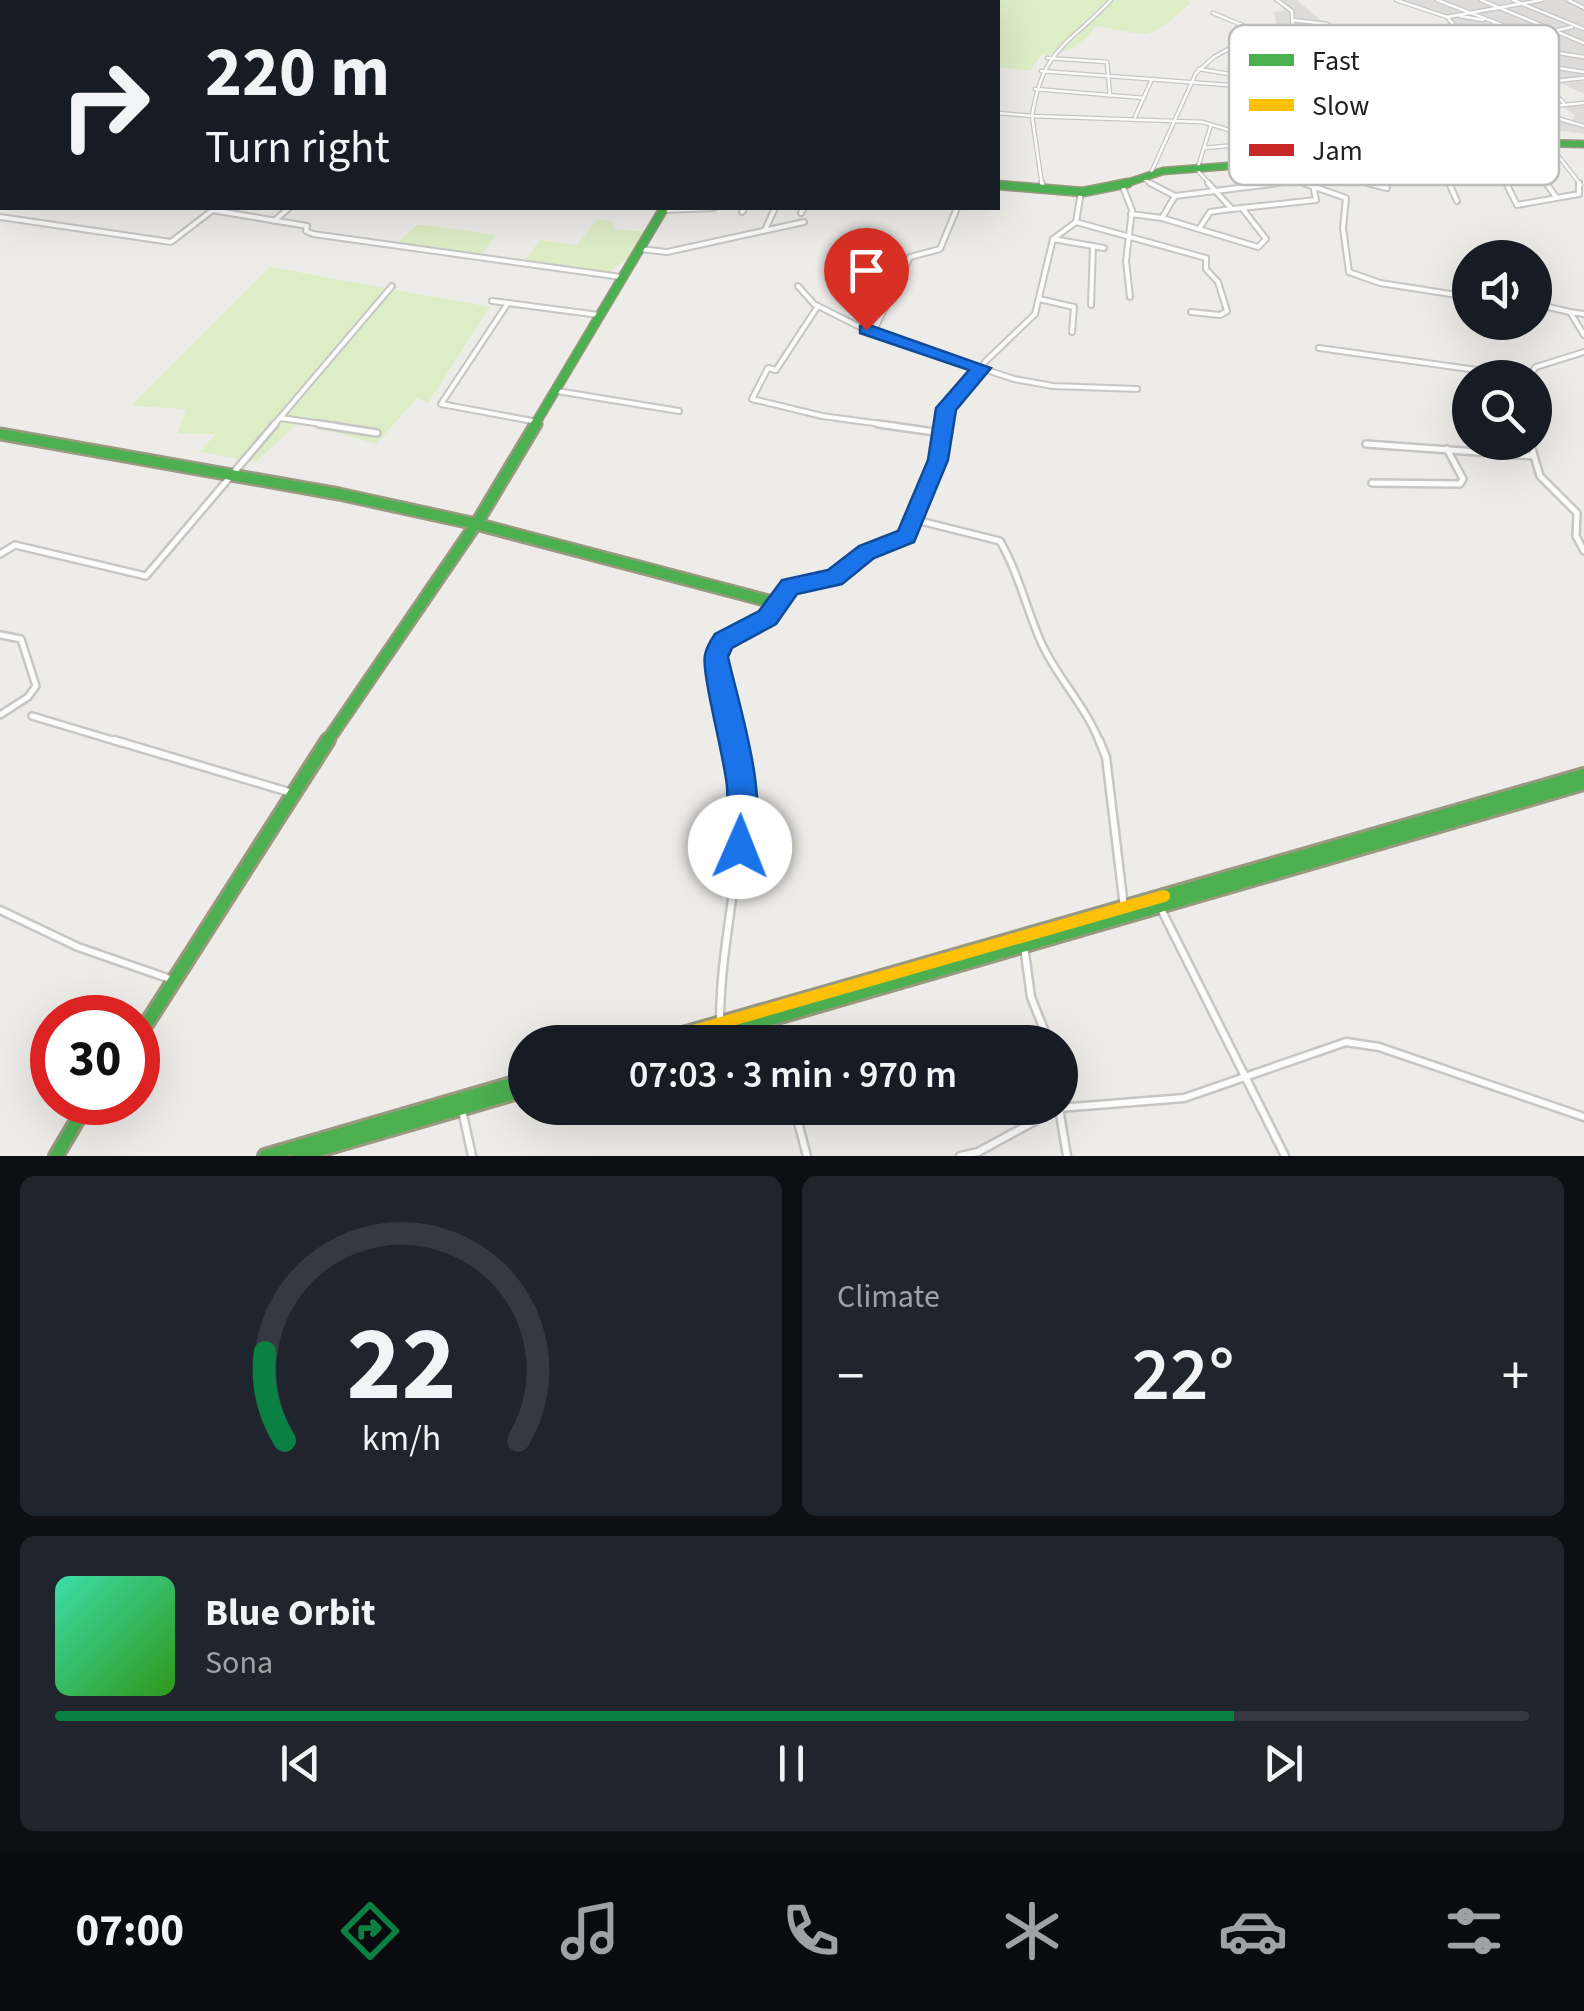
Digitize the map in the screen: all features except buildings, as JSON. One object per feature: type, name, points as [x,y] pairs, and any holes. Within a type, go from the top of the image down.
[{"type":"street","points":[[1044,189],[1032,116],[1041,71],[1047,58],[1111,0]]},
{"type":"street","points":[[1277,0],[1286,3],[1292,25]]},
{"type":"street","points":[[1396,0],[1448,18],[1542,0]]},
{"type":"street","points":[[1437,0],[1504,25]]},
{"type":"street","points":[[1480,0],[1535,25]]},
{"type":"street","points":[[1513,0],[1584,29]]},
{"type":"street","points":[[1568,0],[1584,8]]},
{"type":"street","points":[[1213,13],[1241,25]]},
{"type":"street","points":[[1456,16],[1496,22]]},
{"type":"street","points":[[1448,18],[1453,25]]},
{"type":"street","points":[[1292,20],[1327,25]]},
{"type":"street","points":[[1559,30],[1576,26]]},
{"type":"street","points":[[1559,35],[1584,43]]},
{"type":"street","points":[[1146,176],[1176,119],[1190,81],[1214,57],[1229,50]]},
{"type":"street","points":[[1559,52],[1584,57]]},
{"type":"street","points":[[1047,58],[1107,62],[1110,96]]},
{"type":"street","points":[[1199,69],[1229,74]]},
{"type":"street","points":[[1559,69],[1584,75]]},
{"type":"street","points":[[1041,71],[1229,87]]},
{"type":"street","points":[[1559,82],[1584,75]]},
{"type":"street","points":[[1135,119],[1152,79]]},
{"type":"street","points":[[1035,89],[1144,98]]},
{"type":"street","points":[[1559,98],[1566,105]]},
{"type":"street","points":[[1559,106],[1584,103]]},
{"type":"street","points":[[1000,113],[1176,119],[1229,129]]},
{"type":"street","points":[[1559,118],[1584,126]]},
{"type":"street","points":[[1197,170],[1211,124]]},
{"type":"street","points":[[1559,144],[1584,145]]},
{"type":"street","points":[[1204,148],[1229,146]]},
{"type":"street","points":[[1505,185],[1517,205],[1576,196],[1581,188],[1559,158]]},
{"type":"street","points":[[1000,185],[1081,192],[1122,185],[1146,176],[1229,167]]},
{"type":"street","points":[[1197,170],[1232,209]]},
{"type":"street","points":[[1146,176],[1175,196],[1251,185]]},
{"type":"street","points":[[1122,185],[1129,192],[1131,214],[1132,235],[1126,256],[1130,297]]},
{"type":"street","points":[[1306,185],[1346,198],[1343,228],[1349,272],[1380,284],[1452,295]]},
{"type":"street","points":[[1376,185],[1387,188]]},
{"type":"street","points":[[1451,185],[1458,201]]},
{"type":"street","points":[[1548,185],[1557,198]]},
{"type":"street","points":[[1198,229],[1210,212],[1316,200],[1314,189]]},
{"type":"street","points":[[720,1024],[720,973],[744,820],[737,754],[716,657],[723,641],[767,618],[790,586],[834,577],[866,552],[906,536],[916,520],[938,460],[946,408],[1035,314],[1053,239],[1076,222],[1081,192]]},
{"type":"street","points":[[1162,218],[1175,196]]},
{"type":"street","points":[[1131,214],[1162,218],[1258,247],[1266,239],[1242,208]]},
{"type":"street","points":[[0,218],[171,242],[213,210]]},
{"type":"street","points":[[219,210],[307,226],[306,231],[314,234],[621,277]]},
{"type":"street","points":[[274,221],[287,210]]},
{"type":"street","points":[[160,1002],[292,793],[476,524],[662,210]]},
{"type":"street","points":[[765,230],[775,210]]},
{"type":"street","points":[[872,332],[910,257],[940,249],[955,210]]},
{"type":"street","points":[[639,249],[667,252],[804,222]]},
{"type":"street","points":[[1076,222],[1206,258],[1206,269],[1218,282],[1226,311],[1220,315],[1191,312]]},
{"type":"street","points":[[1053,239],[1104,248]]},
{"type":"street","points":[[1091,304],[1093,246]]},
{"type":"street","points":[[0,554],[15,545],[146,576],[392,286]]},
{"type":"street","points":[[798,286],[818,306],[872,332],[982,368],[986,374],[1042,386],[1137,389]]},
{"type":"street","points":[[1039,299],[1074,307],[1072,332]]},
{"type":"street","points":[[492,301],[599,314]]},
{"type":"street","points":[[508,303],[441,404],[538,422]]},
{"type":"street","points":[[818,306],[776,370],[768,368],[752,400],[834,418],[942,434]]},
{"type":"street","points":[[1552,308],[1584,314]]},
{"type":"street","points":[[1570,312],[1584,335]]},
{"type":"street","points":[[1320,348],[1452,366]]},
{"type":"street","points":[[1552,362],[1584,352]]},
{"type":"street","points":[[557,391],[679,411]]},
{"type":"street","points":[[279,418],[377,434]]},
{"type":"street","points":[[0,434],[235,472],[476,524],[780,604]]},
{"type":"street","points":[[1366,444],[1452,449]]},
{"type":"street","points":[[1372,483],[1460,484],[1463,479],[1446,449]]},
{"type":"street","points":[[1535,460],[1540,476],[1577,513],[1576,536],[1584,551]]},
{"type":"street","points":[[916,520],[1000,541],[1019,574],[1042,644],[1089,714],[1106,757],[1124,907]]},
{"type":"street","points":[[0,635],[21,639],[36,686],[30,696],[0,714]]},
{"type":"street","points":[[32,716],[292,793]]},
{"type":"street","points":[[716,1025],[760,1018],[1024,946],[1584,775]]},
{"type":"street","points":[[740,1025],[1124,907],[1158,902],[1584,783]]},
{"type":"street","points":[[1158,902],[1285,1156]]},
{"type":"street","points":[[0,910],[78,946],[174,980]]},
{"type":"street","points":[[1024,946],[1031,997],[1042,1025]]},
{"type":"street","points":[[760,1018],[765,1025]]},
{"type":"street","points":[[1078,1106],[1184,1098],[1359,1042],[1584,1117]]},
{"type":"street","points":[[265,1156],[508,1085]]},
{"type":"street","points":[[298,1156],[508,1095]]},
{"type":"street","points":[[462,1108],[472,1156]]},
{"type":"street","points":[[56,1156],[74,1125]]},
{"type":"street","points":[[799,1125],[807,1156]]},
{"type":"street","points":[[960,1156],[978,1152],[1028,1125]]},
{"type":"street","points":[[1062,1125],[1068,1156]]},
{"type":"shaded area","points":[[1272,0],[1297,0],[1320,20],[1334,25],[1277,25],[1274,12],[1284,11],[1280,3]]},
{"type":"shaded area","points":[[1400,0],[1584,0],[1584,94],[1559,84],[1559,25],[1448,25],[1446,15]]},
{"type":"shaded area","points":[[1584,105],[1584,134],[1559,130],[1559,116],[1573,120],[1575,115],[1563,107]]},
{"type":"green space","points":[[1000,0],[1191,2],[1166,24],[1148,33],[1096,26],[1072,48],[1041,55],[1030,71],[1000,67]]},
{"type":"green space","points":[[598,219],[613,222],[613,229],[646,232],[627,259],[608,273],[525,260],[540,240],[577,245]]},
{"type":"green space","points":[[417,225],[496,235],[482,254],[397,243]]},
{"type":"green space","points":[[270,267],[490,307],[428,403],[417,398],[376,444],[299,422],[256,462],[199,452],[216,434],[177,434],[186,409],[131,406]]},
{"type":"traffic: fast","points":[[1559,143],[1584,144]]},
{"type":"traffic: fast","points":[[1000,185],[1083,192],[1116,187],[1163,171],[1229,166]]},
{"type":"traffic: fast","points":[[160,1002],[292,793],[478,521],[663,210]]},
{"type":"traffic: fast","points":[[0,434],[339,494],[476,524],[780,604]]},
{"type":"traffic: fast","points":[[1164,896],[1584,775]]},
{"type":"traffic: fast","points":[[750,1025],[1584,783]]},
{"type":"traffic: fast","points":[[265,1156],[508,1085]]},
{"type":"traffic: fast","points":[[298,1156],[508,1095]]},
{"type":"traffic: fast","points":[[56,1156],[74,1125]]},
{"type":"traffic: slow","points":[[714,1025],[1164,896]]},
{"type":"route","points":[[740,847],[744,820],[737,754],[716,657],[723,641],[767,618],[790,586],[834,577],[866,552],[906,536],[922,508],[938,460],[946,408],[956,392],[972,382],[982,368],[866,330]]}]
